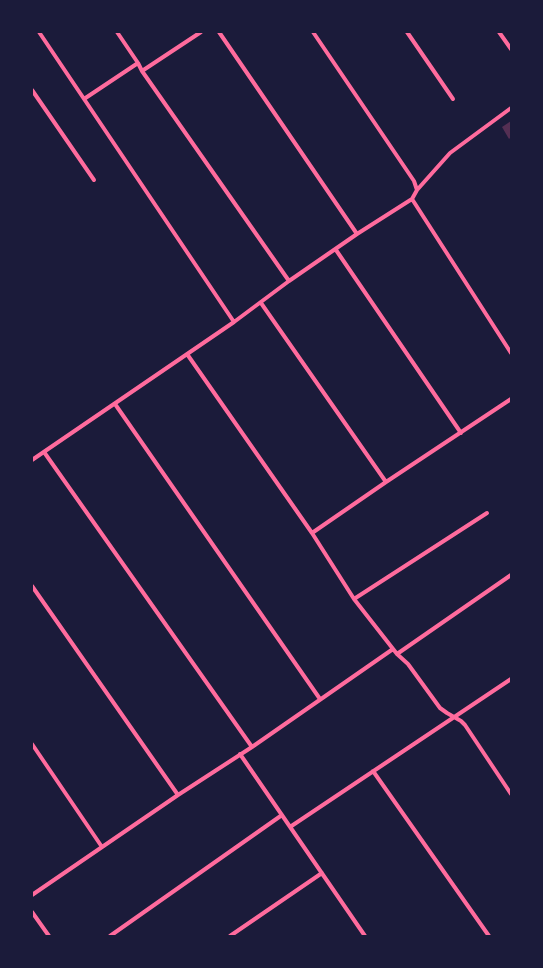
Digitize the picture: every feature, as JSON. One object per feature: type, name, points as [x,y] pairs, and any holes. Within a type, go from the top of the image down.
[{"type":"street","points":[[39,32],[234,322]]},
{"type":"street","points":[[117,32],[142,71],[290,281]]},
{"type":"street","points":[[142,71],[201,32]]},
{"type":"street","points":[[219,32],[357,234]]},
{"type":"street","points":[[313,32],[414,181],[417,190]]},
{"type":"street","points":[[407,32],[453,99]]},
{"type":"street","points":[[499,32],[511,49]]},
{"type":"street","points":[[84,99],[138,63]]},
{"type":"street","points":[[32,90],[94,180]]},
{"type":"street","points":[[32,460],[234,322],[357,234],[412,199],[417,190],[450,152],[511,108]]},
{"type":"street","points":[[412,199],[511,353]]},
{"type":"street","points":[[336,250],[461,433]]},
{"type":"street","points":[[260,303],[386,482]]},
{"type":"street","points":[[187,354],[312,533],[354,599],[397,654],[408,664],[440,708],[466,725],[511,794]]},
{"type":"street","points":[[312,533],[511,399]]},
{"type":"street","points":[[115,404],[320,698]]},
{"type":"street","points":[[44,452],[252,747]]},
{"type":"street","points":[[354,599],[487,512]]},
{"type":"street","points":[[397,654],[511,575]]},
{"type":"street","points":[[32,586],[178,795]]},
{"type":"street","points":[[32,895],[178,795],[252,747],[320,698],[393,649]]},
{"type":"street","points":[[290,827],[511,679]]},
{"type":"street","points":[[32,744],[102,847]]},
{"type":"street","points":[[240,754],[365,936]]},
{"type":"street","points":[[373,771],[489,936]]},
{"type":"street","points":[[110,936],[282,815]]},
{"type":"street","points":[[230,936],[322,873]]},
{"type":"street","points":[[32,912],[49,936]]},
{"type":"building","points":[[511,121],[511,137],[509,139],[502,127]]}]
